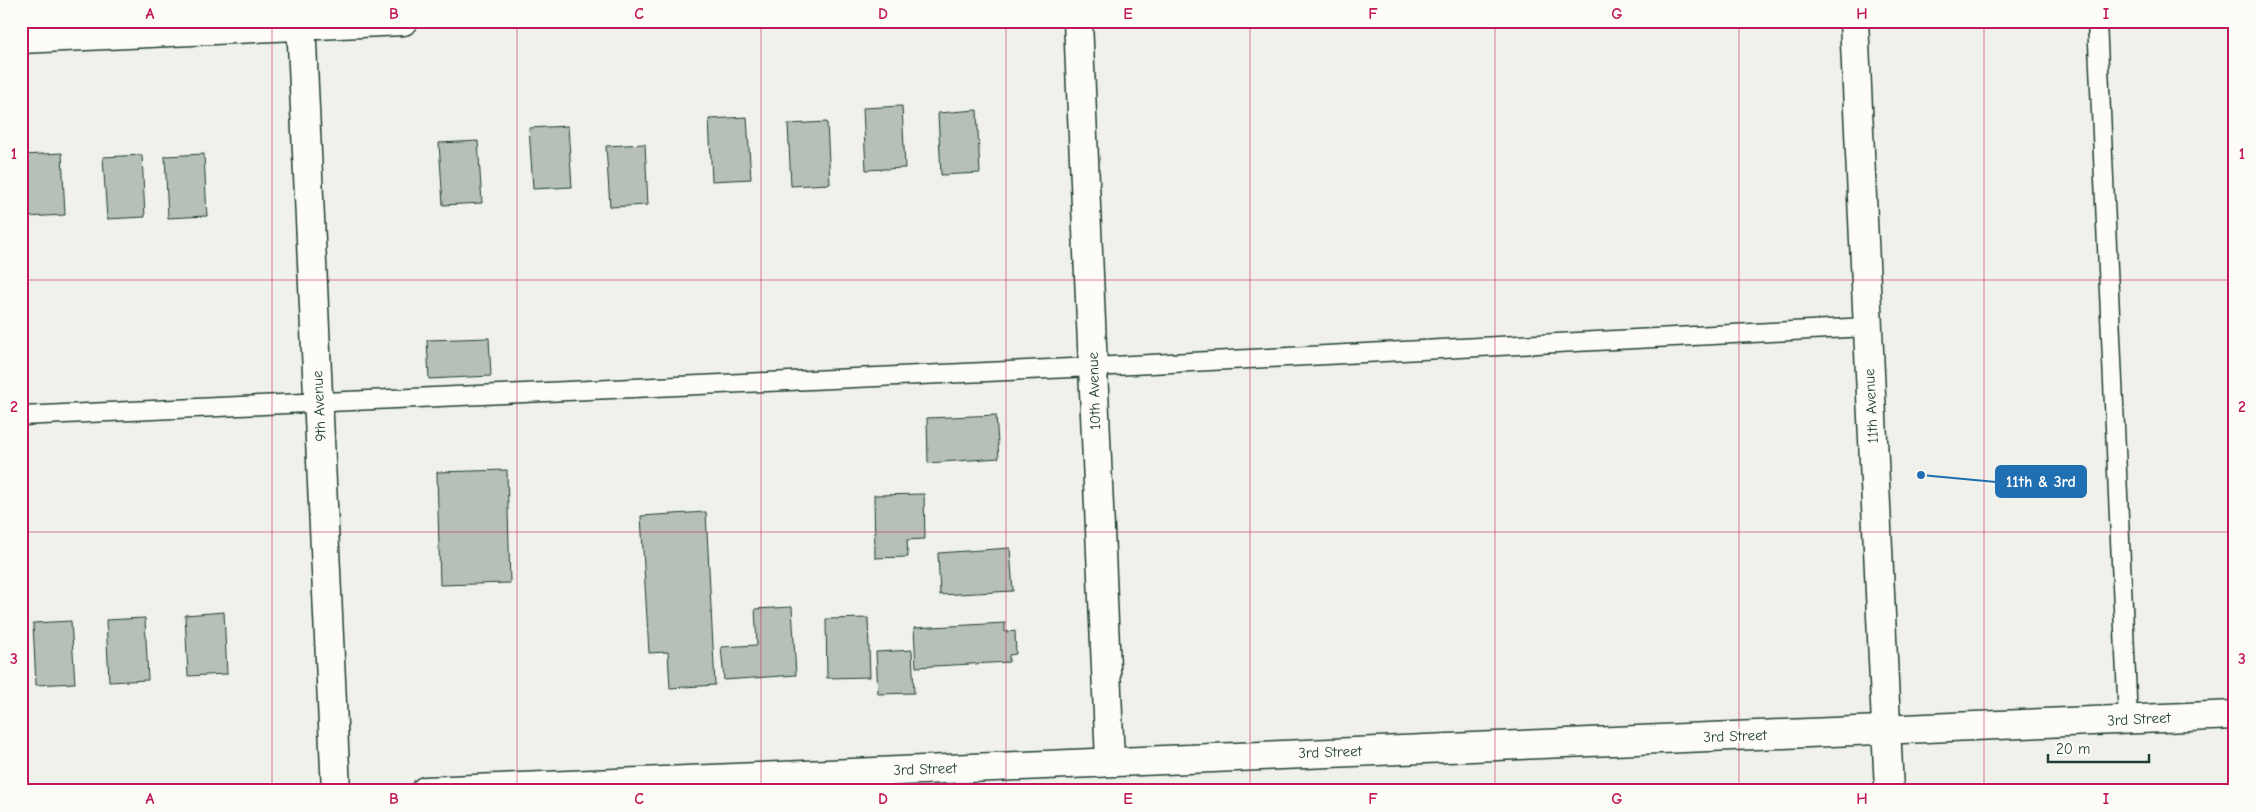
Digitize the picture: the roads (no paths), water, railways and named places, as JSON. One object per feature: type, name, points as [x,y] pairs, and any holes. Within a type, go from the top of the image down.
[{"type":"street","points":[[21,39],[301,24],[403,21]]},
{"type":"street","name":"10th Avenue","points":[[1078,21],[1110,761]]},
{"type":"street","name":"11th Avenue","points":[[1854,21],[1889,791]]},
{"type":"street","name":"9th Avenue","points":[[301,24],[336,791]]},
{"type":"street","name":"3rd Street","points":[[425,791],[2235,715]]},
{"type":"lane","points":[[2096,21],[2128,720]]},
{"type":"lane","points":[[21,416],[1093,367],[1867,327]]},
{"type":"place","name":"11th & 3rd","points":[[1921,475]]}]
